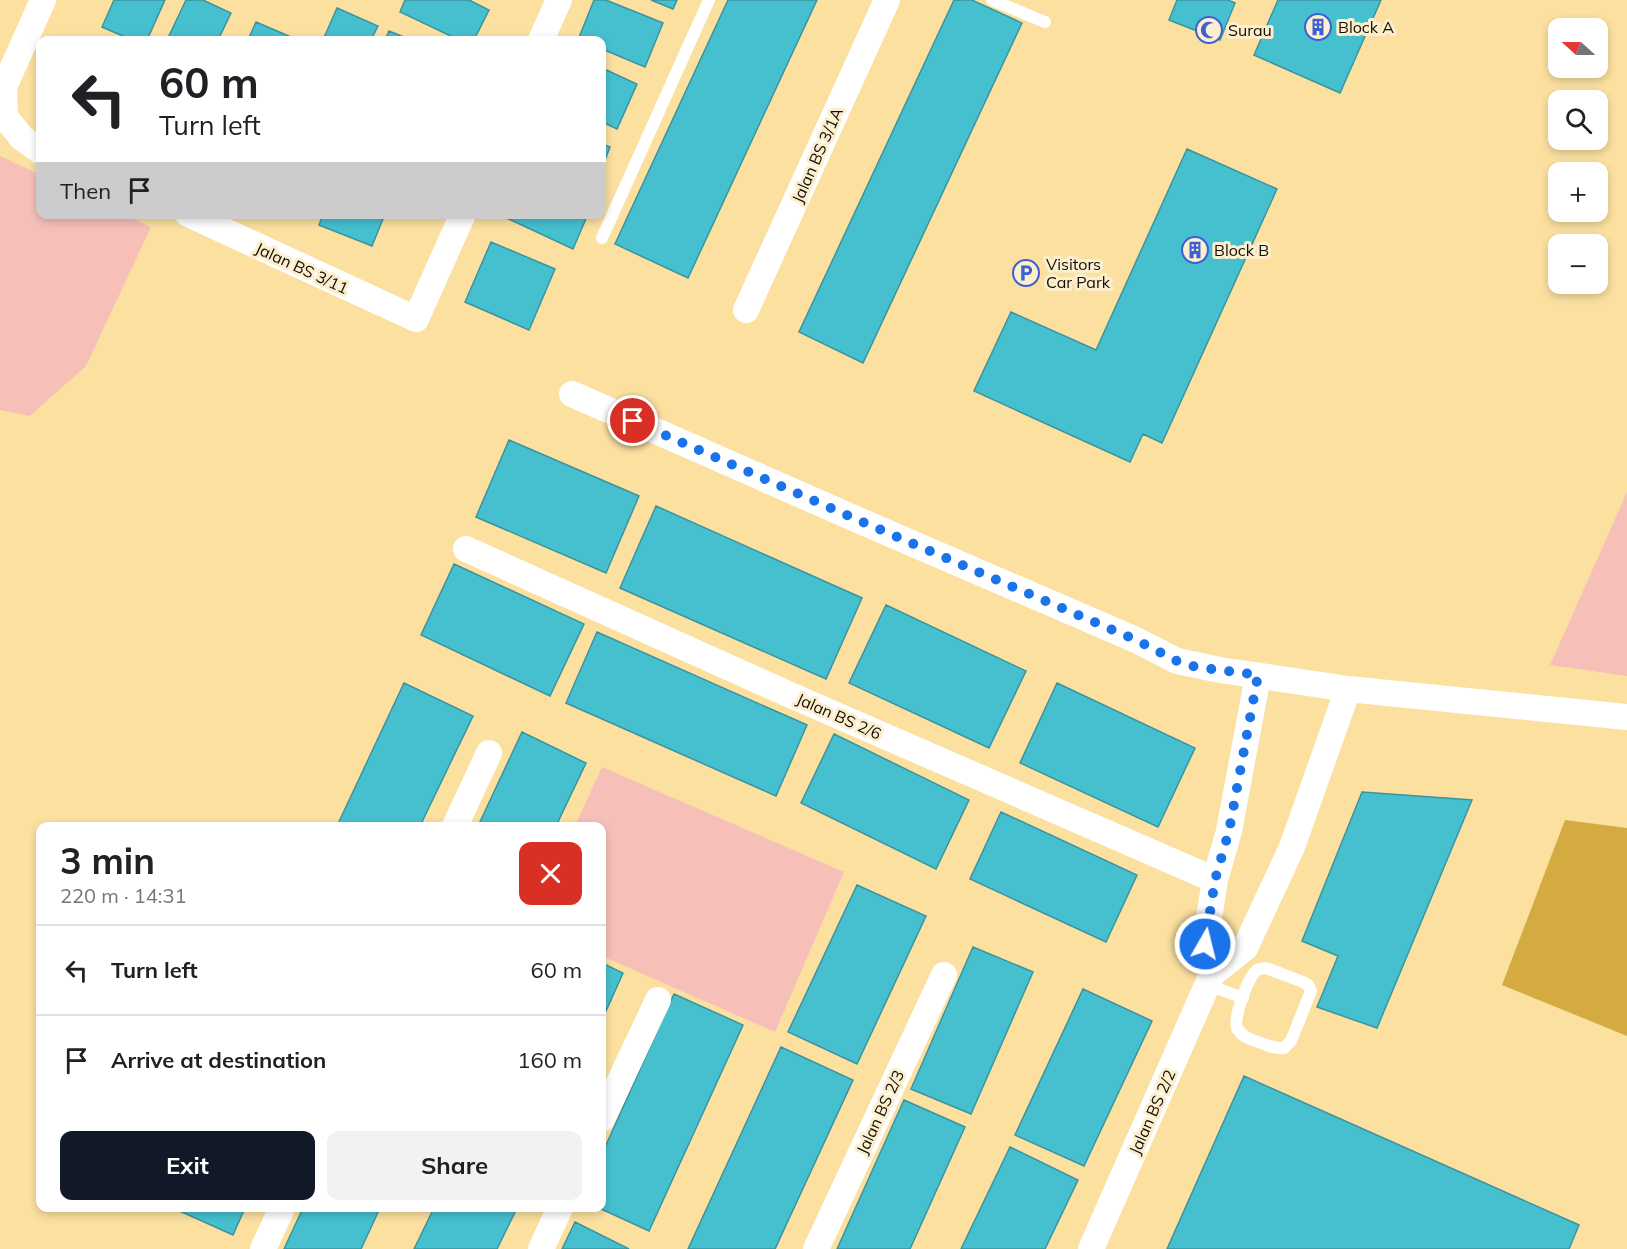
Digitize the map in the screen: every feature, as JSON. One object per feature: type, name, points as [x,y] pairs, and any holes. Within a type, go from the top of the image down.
[{"type":"street","points":[[36,148],[21,138],[5,117],[4,87],[43,0]]},
{"type":"street","points":[[543,36],[559,0]]},
{"type":"street","name":"Jalan BS 3/1A","points":[[746,310],[887,0]]},
{"type":"street","name":"Jalan BS 3/11","points":[[199,219],[416,319],[461,219]]},
{"type":"street","points":[[572,394],[1136,640],[1177,661],[1196,667],[1348,689],[1627,717]]},
{"type":"street","name":"Jalan BS 2/6","points":[[466,549],[799,699],[1215,880]]},
{"type":"street","points":[[1210,980],[1205,944],[1215,880],[1229,831],[1258,675]]},
{"type":"street","points":[[1210,980],[1245,948],[1292,847],[1348,689]]},
{"type":"street","points":[[457,822],[489,753]]},
{"type":"street","name":"Jalan BS 2/3","points":[[816,1249],[944,975]]},
{"type":"street","name":"Jalan BS 2/2","points":[[1091,1249],[1210,980]]},
{"type":"street","points":[[606,1110],[657,1000]]},
{"type":"street","points":[[263,1249],[280,1212]]},
{"type":"street","points":[[540,1249],[558,1212]]},
{"type":"lane","points":[[602,238],[709,0]]},
{"type":"lane","points":[[992,0],[1045,22]]},
{"type":"lane","points":[[1266,968],[1303,982],[1311,991],[1290,1041],[1284,1048],[1277,1049],[1245,1037],[1237,1028],[1236,1017],[1243,998],[1248,984],[1259,969],[1266,968]]},
{"type":"lane","points":[[1210,980],[1243,998]]},
{"type":"shaded area","points":[[0,156],[36,173],[36,219],[134,219],[151,227],[86,366],[30,416],[0,410]]},
{"type":"shaded area","points":[[1627,492],[1627,676],[1550,665]]},
{"type":"shaded area","points":[[602,767],[844,872],[775,1032],[606,958],[606,822],[577,822]]},
{"type":"shaded area","points":[[1565,820],[1627,828],[1627,1036],[1502,985]]},
{"type":"building","points":[[114,0],[165,0],[149,36],[123,36],[102,27]]},
{"type":"building","points":[[186,0],[203,0],[231,13],[220,36],[169,36]]},
{"type":"building","points":[[405,0],[469,0],[489,10],[476,36],[451,36],[400,12]]},
{"type":"building","points":[[594,0],[606,0],[663,23],[645,67],[606,51],[606,36],[580,36]]},
{"type":"building","points":[[651,0],[677,0],[673,9]]},
{"type":"building","points":[[728,0],[817,0],[688,278],[615,244]]},
{"type":"building","points":[[954,0],[972,0],[1022,23],[863,363],[799,332]]},
{"type":"building","name":"Surau","points":[[1177,0],[1228,0],[1235,3],[1220,40],[1169,20]]},
{"type":"building","name":"Block A","points":[[1278,0],[1381,0],[1340,93],[1254,55]]},
{"type":"building","points":[[337,8],[378,26],[373,36],[325,36]]},
{"type":"building","points":[[256,22],[289,36],[250,36]]},
{"type":"building","points":[[389,31],[401,36],[387,36]]},
{"type":"building","points":[[606,70],[637,84],[617,129],[606,124]]},
{"type":"building","points":[[606,146],[610,147],[606,158]]},
{"type":"building","name":"Block B","points":[[1187,149],[1277,189],[1162,443],[1143,434],[1130,462],[974,391],[1011,312],[1096,350]]},
{"type":"building","points":[[321,219],[383,219],[372,246],[319,225]]},
{"type":"building","points":[[509,219],[586,219],[573,249]]},
{"type":"building","points":[[491,242],[555,269],[529,330],[465,302]]},
{"type":"building","points":[[509,440],[639,496],[606,573],[476,517]]},
{"type":"building","points":[[656,506],[862,598],[826,679],[620,588]]},
{"type":"building","points":[[454,564],[584,624],[550,696],[421,635]]},
{"type":"building","points":[[886,605],[1026,671],[989,748],[849,683]]},
{"type":"building","points":[[597,632],[807,725],[776,796],[566,703]]},
{"type":"building","points":[[404,683],[473,716],[422,822],[339,822]]},
{"type":"building","points":[[1057,683],[1195,748],[1158,827],[1020,763]]},
{"type":"building","points":[[522,732],[586,763],[558,822],[480,822]]},
{"type":"building","points":[[834,734],[969,800],[936,869],[801,803]]},
{"type":"building","points":[[1362,792],[1472,800],[1377,1028],[1317,1007],[1338,956],[1302,941]]},
{"type":"building","points":[[1001,812],[1137,875],[1106,942],[970,879]]},
{"type":"building","points":[[857,885],[926,916],[857,1064],[788,1032]]},
{"type":"building","points":[[973,947],[1033,972],[971,1114],[911,1089]]},
{"type":"building","points":[[606,965],[623,973],[606,1011]]},
{"type":"building","points":[[1083,989],[1152,1021],[1084,1166],[1015,1135]]},
{"type":"building","points":[[674,994],[743,1025],[649,1231],[606,1211],[606,1145]]},
{"type":"building","points":[[781,1047],[853,1080],[775,1249],[688,1249]]},
{"type":"building","points":[[1244,1076],[1579,1225],[1569,1249],[1167,1249]]},
{"type":"building","points":[[904,1100],[965,1127],[910,1249],[837,1249]]},
{"type":"building","points":[[1010,1147],[1078,1180],[1045,1249],[961,1249]]},
{"type":"building","points":[[182,1212],[243,1212],[233,1235]]},
{"type":"building","points":[[301,1212],[378,1212],[361,1249],[284,1249]]},
{"type":"building","points":[[432,1212],[515,1212],[497,1249],[414,1249]]},
{"type":"building","points":[[575,1222],[629,1249],[562,1249]]},
{"type":"place","name":"Block A","points":[[1318,27]]},
{"type":"place","name":"Surau","points":[[1209,30]]},
{"type":"place","name":"Block B","points":[[1195,250]]},
{"type":"place","name":"Visitors Car Park","points":[[1026,273]]},
{"type":"route","points":[[633,421],[1136,640],[1177,661],[1196,667],[1258,675],[1229,831],[1215,880],[1205,944]]}]
